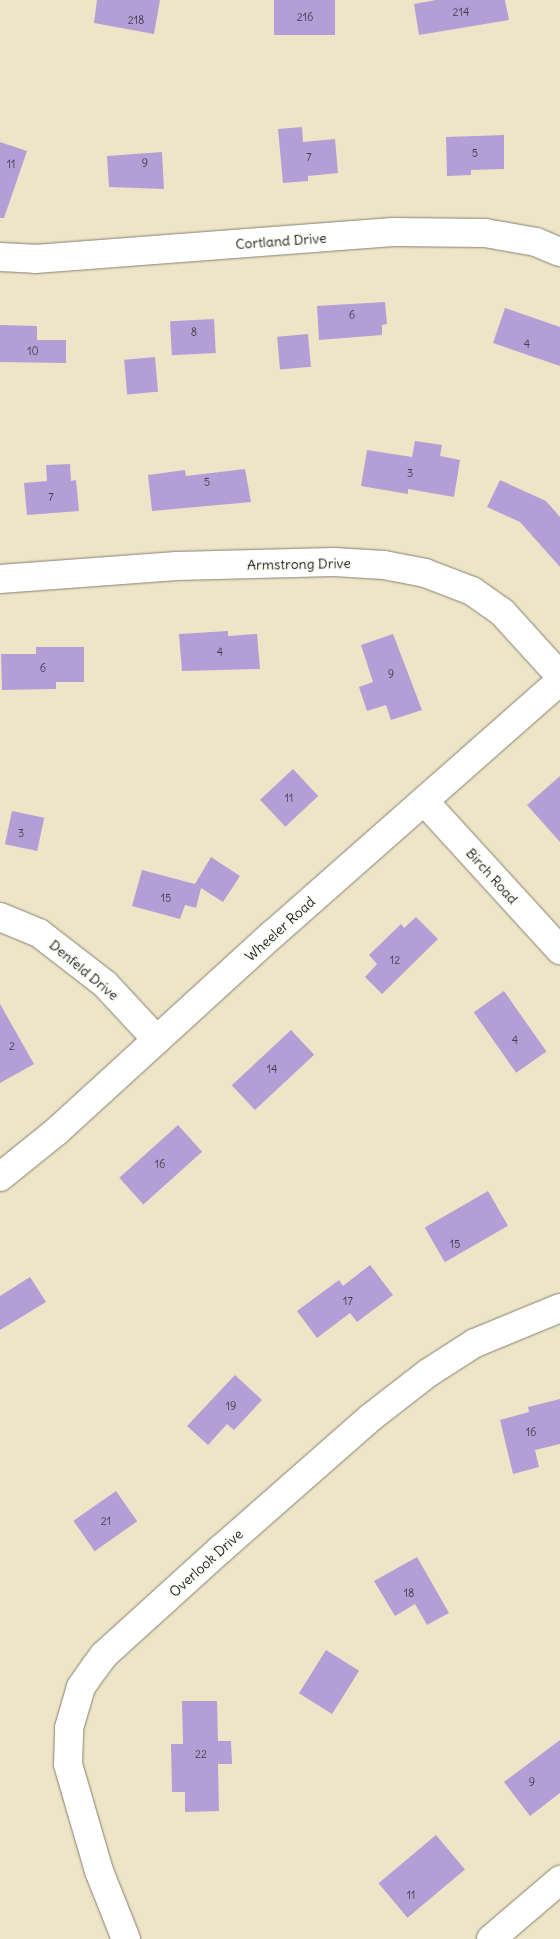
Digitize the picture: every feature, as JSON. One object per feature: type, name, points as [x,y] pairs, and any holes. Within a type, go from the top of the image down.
[{"type":"street","name":"Cortland Drive","points":[[0,257],[35,259],[394,232],[485,233],[536,242],[560,252]]},
{"type":"street","name":"Armstrong Drive","points":[[0,579],[178,566],[334,562],[384,565],[424,573],[472,591],[502,612],[560,676]]},
{"type":"street","name":"Wheeler Road","points":[[0,1177],[57,1131],[560,681]]},
{"type":"street","name":"Birch Road","points":[[424,801],[560,950]]},
{"type":"street","name":"Denfeld Drive","points":[[0,916],[39,933],[105,984],[157,1040]]},
{"type":"street","name":"Overlook Drive","points":[[126,1939],[97,1862],[68,1764],[69,1728],[86,1680],[104,1655],[370,1418],[428,1373],[475,1343],[560,1308]]},
{"type":"street","points":[[491,1939],[560,1880]]},
{"type":"building","points":[[97,0],[160,0],[154,34],[94,23]]},
{"type":"building","points":[[274,0],[335,0],[335,35],[274,35]]},
{"type":"building","points":[[436,0],[505,0],[509,20],[419,35],[414,4]]},
{"type":"building","points":[[302,127],[303,142],[335,139],[338,173],[308,176],[308,181],[283,183],[278,129]]},
{"type":"building","points":[[504,135],[504,169],[471,170],[471,175],[447,176],[446,137]]},
{"type":"building","points":[[0,142],[27,151],[4,218],[0,218]]},
{"type":"building","points":[[162,152],[164,189],[109,187],[107,156]]},
{"type":"building","points":[[385,302],[387,324],[382,325],[382,335],[319,340],[317,306]]},
{"type":"building","points":[[505,308],[560,327],[560,366],[493,343]]},
{"type":"building","points":[[214,319],[216,353],[172,355],[170,321]]},
{"type":"building","points":[[0,325],[37,326],[37,340],[66,340],[66,363],[0,362]]},
{"type":"building","points":[[308,334],[311,367],[280,370],[277,337]]},
{"type":"building","points":[[155,357],[158,392],[127,395],[124,360]]},
{"type":"building","points":[[415,441],[442,445],[440,456],[460,460],[454,497],[408,489],[408,494],[361,486],[367,450],[412,457]]},
{"type":"building","points":[[70,464],[71,481],[76,480],[79,511],[27,515],[24,483],[47,481],[46,465]]},
{"type":"building","points":[[245,469],[251,502],[152,511],[148,475],[185,470],[186,476]]},
{"type":"building","points":[[500,480],[546,501],[560,517],[560,567],[520,522],[487,507]]},
{"type":"building","points":[[228,631],[228,636],[257,634],[260,669],[182,671],[179,634]]},
{"type":"building","points":[[393,634],[422,710],[391,720],[386,705],[367,711],[359,687],[373,682],[361,645]]},
{"type":"building","points":[[36,647],[84,647],[84,682],[56,682],[56,689],[2,690],[1,654],[36,654]]},
{"type":"building","points":[[293,769],[318,796],[285,827],[260,800]]},
{"type":"building","points":[[560,776],[560,842],[527,805]]},
{"type":"building","points":[[12,811],[44,818],[37,851],[5,844]]},
{"type":"building","points":[[211,857],[240,876],[223,902],[201,888],[196,908],[185,905],[180,919],[132,906],[142,870],[195,884]]},
{"type":"building","points":[[416,917],[438,939],[382,994],[365,977],[377,964],[369,955],[401,924],[404,928]]},
{"type":"building","points":[[504,991],[546,1052],[516,1073],[474,1012]]},
{"type":"building","points":[[0,1004],[34,1064],[0,1083]]},
{"type":"building","points":[[291,1030],[314,1055],[255,1110],[232,1085]]},
{"type":"building","points":[[178,1125],[202,1152],[143,1205],[119,1178]]},
{"type":"building","points":[[488,1191],[508,1226],[445,1262],[425,1228]]},
{"type":"building","points":[[370,1265],[393,1295],[357,1322],[350,1313],[317,1338],[297,1311],[339,1280],[343,1286]]},
{"type":"building","points":[[30,1277],[46,1302],[0,1330],[0,1296]]},
{"type":"building","points":[[235,1375],[262,1400],[234,1430],[227,1424],[208,1445],[187,1426]]},
{"type":"building","points":[[560,1399],[560,1444],[535,1450],[539,1467],[513,1474],[500,1420],[529,1412],[528,1407]]},
{"type":"building","points":[[116,1491],[137,1521],[95,1551],[73,1521]]},
{"type":"building","points":[[417,1557],[449,1613],[427,1625],[415,1604],[395,1616],[374,1581]]},
{"type":"building","points":[[326,1650],[359,1671],[332,1714],[299,1693]]},
{"type":"building","points":[[182,1701],[217,1701],[218,1741],[231,1741],[232,1764],[218,1764],[219,1811],[185,1812],[185,1792],[172,1792],[171,1744],[183,1744]]},
{"type":"building","points":[[560,1740],[560,1793],[530,1816],[504,1782]]},
{"type":"building","points":[[436,1835],[465,1869],[407,1918],[379,1883]]}]
